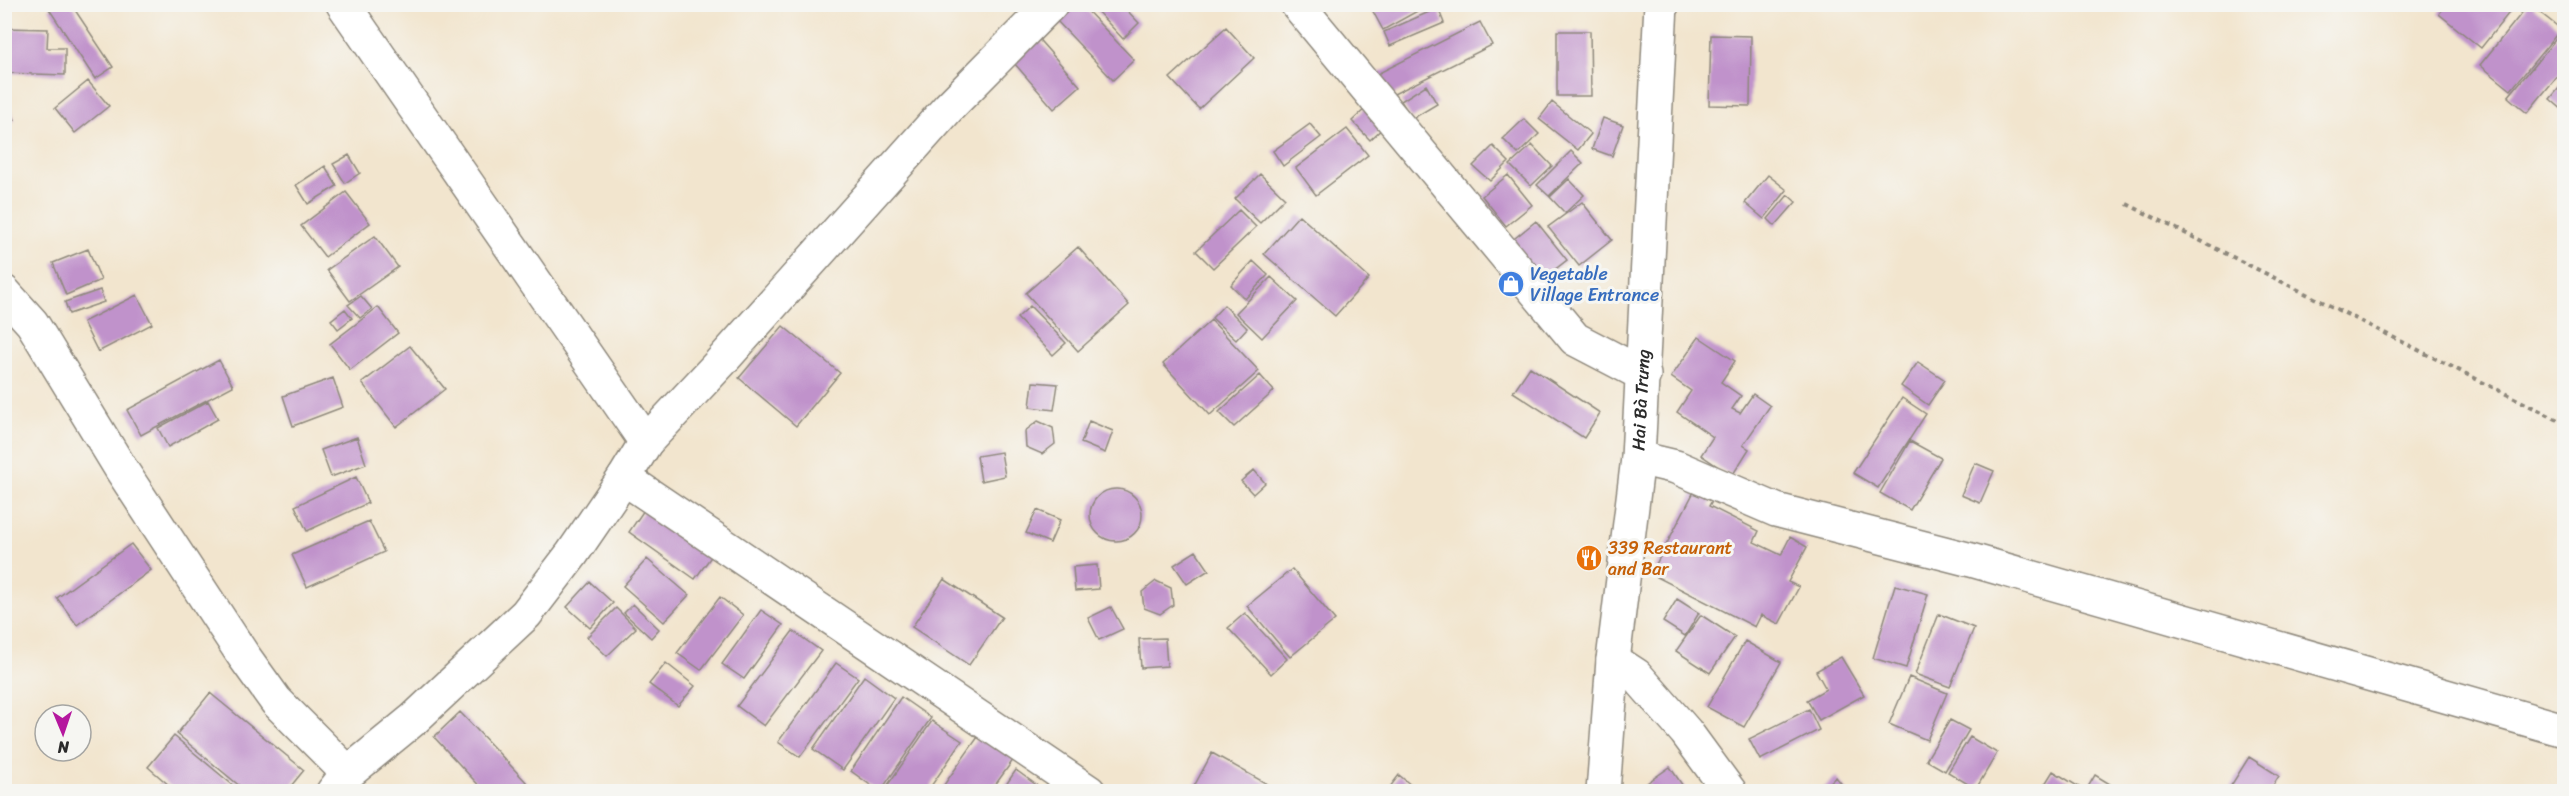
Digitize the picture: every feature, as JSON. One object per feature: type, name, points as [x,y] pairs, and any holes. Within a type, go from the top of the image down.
[{"type":"street","points":[[343,4],[646,442]]},
{"type":"street","points":[[4,292],[32,323],[121,469],[243,655],[340,782],[414,718],[526,614],[572,554],[646,442],[720,363],[949,107],[1051,4]]},
{"type":"street","points":[[1297,4],[1575,339],[1644,375]]},
{"type":"street","name":"Hai Bà Trưng","points":[[1603,792],[1613,660],[1638,458],[1661,4]]},
{"type":"street","points":[[1638,458],[1676,467],[1776,510],[1971,560],[2565,730]]},
{"type":"street","points":[[624,478],[1089,792]]},
{"type":"street","points":[[1613,660],[1636,675],[1686,732],[1730,792]]},
{"type":"path","points":[[2127,204],[2565,423]]},
{"type":"building","points":[[55,4],[71,4],[113,67],[95,79],[49,9]]},
{"type":"building","points":[[1074,4],[1081,4],[1134,60],[1113,80],[1057,21]]},
{"type":"building","points":[[1102,4],[1121,4],[1139,23],[1123,39],[1096,10]]},
{"type":"building","points":[[1369,4],[1430,4],[1383,30]]},
{"type":"building","points":[[2446,4],[2516,4],[2481,48],[2439,14]]},
{"type":"building","points":[[2529,4],[2561,29],[2511,90],[2480,65]]},
{"type":"building","points":[[1438,8],[1444,23],[1390,46],[1384,32]]},
{"type":"building","points":[[1480,22],[1492,45],[1388,97],[1377,74]]},
{"type":"building","points":[[1226,27],[1254,58],[1199,109],[1170,78]]},
{"type":"building","points":[[4,28],[48,29],[47,48],[65,48],[65,75],[4,73]]},
{"type":"building","points":[[2564,29],[2564,68],[2527,113],[2508,97]]},
{"type":"building","points":[[1557,31],[1590,31],[1591,96],[1557,96]]},
{"type":"building","points":[[1034,34],[1080,86],[1054,109],[1008,56]]},
{"type":"building","points":[[1711,35],[1751,36],[1750,106],[1709,105]]},
{"type":"building","points":[[88,81],[109,106],[75,133],[55,108]]},
{"type":"building","points":[[2564,82],[2564,111],[2550,99]]},
{"type":"building","points":[[1426,85],[1437,104],[1412,119],[1401,101]]},
{"type":"building","points":[[4,97],[15,120],[4,125]]},
{"type":"building","points":[[1552,102],[1591,134],[1578,150],[1539,119]]},
{"type":"building","points":[[1368,106],[1386,125],[1370,140],[1352,121]]},
{"type":"building","points":[[1603,118],[1623,125],[1612,156],[1592,149]]},
{"type":"building","points":[[1524,119],[1539,134],[1518,154],[1503,139]]},
{"type":"building","points":[[1310,124],[1321,137],[1283,166],[1273,151]]},
{"type":"building","points":[[1347,129],[1368,155],[1316,195],[1296,168]]},
{"type":"building","points":[[1532,145],[1552,166],[1531,186],[1510,165]]},
{"type":"building","points":[[1493,146],[1509,162],[1490,181],[1473,166]]},
{"type":"building","points":[[1571,151],[1583,163],[1549,196],[1537,185]]},
{"type":"building","points":[[349,155],[360,173],[345,183],[333,164]]},
{"type":"building","points":[[325,166],[337,186],[308,204],[296,185]]},
{"type":"building","points":[[1260,174],[1285,198],[1260,223],[1235,199]]},
{"type":"building","points":[[1508,175],[1532,205],[1506,226],[1482,196]]},
{"type":"building","points":[[1768,175],[1787,190],[1764,219],[1745,203]]},
{"type":"building","points":[[1569,179],[1584,195],[1565,213],[1550,197]]},
{"type":"building","points":[[346,192],[370,223],[325,257],[301,226]]},
{"type":"building","points":[[1788,195],[1796,202],[1775,226],[1768,219]]},
{"type":"building","points":[[1582,202],[1612,240],[1579,266],[1548,227]]},
{"type":"building","points":[[1239,210],[1256,227],[1213,268],[1196,251]]},
{"type":"building","points":[[1299,215],[1369,278],[1335,316],[1264,254]]},
{"type":"building","points":[[1536,221],[1567,260],[1540,281],[1510,242]]},
{"type":"building","points":[[375,236],[398,267],[350,301],[327,270]]},
{"type":"building","points":[[1078,247],[1129,305],[1078,351],[1026,293]]},
{"type":"building","points":[[88,249],[101,280],[66,295],[53,263]]},
{"type":"building","points":[[1253,261],[1268,275],[1245,299],[1231,285]]},
{"type":"building","points":[[1271,277],[1297,301],[1262,338],[1236,313]]},
{"type":"building","points":[[100,290],[104,302],[69,314],[65,302]]},
{"type":"building","points":[[137,295],[152,324],[98,352],[83,322]]},
{"type":"building","points":[[361,296],[372,309],[360,318],[348,305]]},
{"type":"building","points":[[1224,305],[1247,328],[1236,340],[1212,318]]},
{"type":"building","points":[[1030,306],[1066,343],[1053,355],[1017,318]]},
{"type":"building","points":[[378,307],[398,333],[350,370],[330,344]]},
{"type":"building","points":[[345,309],[352,318],[338,329],[331,320]]},
{"type":"building","points":[[1211,320],[1259,371],[1210,415],[1163,364]]},
{"type":"building","points":[[783,326],[840,373],[796,426],[739,378]]},
{"type":"building","points":[[1699,337],[1735,361],[1721,382],[1741,396],[1732,409],[1740,413],[1753,394],[1770,406],[1743,445],[1749,449],[1732,476],[1701,455],[1713,437],[1677,412],[1691,391],[1671,377]]},
{"type":"building","points":[[410,346],[445,389],[396,427],[362,383]]},
{"type":"building","points":[[219,360],[233,386],[141,435],[127,410]]},
{"type":"building","points":[[1918,362],[1945,380],[1928,405],[1901,386]]},
{"type":"building","points":[[1530,367],[1600,413],[1584,438],[1513,392]]},
{"type":"building","points":[[1260,375],[1274,391],[1234,427],[1219,412]]},
{"type":"building","points":[[333,378],[343,407],[293,426],[283,396]]},
{"type":"building","points":[[1033,382],[1058,384],[1054,410],[1030,407]]},
{"type":"building","points":[[1902,398],[1926,414],[1878,488],[1853,473]]},
{"type":"building","points":[[208,401],[218,419],[168,447],[158,428]]},
{"type":"building","points":[[1038,421],[1053,428],[1055,444],[1042,454],[1026,447],[1025,431]]},
{"type":"building","points":[[1089,421],[1113,431],[1105,453],[1081,443]]},
{"type":"building","points":[[357,437],[366,464],[331,477],[321,450]]},
{"type":"building","points":[[1910,441],[1941,458],[1910,510],[1880,493]]},
{"type":"building","points":[[1001,452],[1005,476],[981,481],[977,456]]},
{"type":"building","points":[[1975,463],[1994,471],[1980,503],[1961,495]]},
{"type":"building","points":[[1254,470],[1265,483],[1253,494],[1241,481]]},
{"type":"building","points":[[356,477],[368,503],[307,531],[295,506]]},
{"type":"building","points":[[1698,484],[1716,493],[1709,506],[1759,531],[1754,542],[1781,555],[1790,537],[1807,547],[1788,582],[1799,587],[1779,624],[1761,615],[1755,627],[1651,574]]},
{"type":"building","points":[[1111,489],[1121,489],[1135,496],[1142,515],[1135,534],[1121,541],[1111,541],[1101,537],[1094,530],[1090,520],[1090,510],[1094,500],[1101,493]]},
{"type":"building","points":[[646,507],[713,554],[695,579],[629,532]]},
{"type":"building","points":[[1037,510],[1060,520],[1050,543],[1026,533]]},
{"type":"building","points":[[369,521],[384,552],[307,587],[292,555]]},
{"type":"building","points":[[131,544],[151,570],[77,625],[57,598]]},
{"type":"building","points":[[1196,551],[1209,570],[1187,584],[1174,565]]},
{"type":"building","points":[[647,559],[689,595],[664,622],[623,586]]},
{"type":"building","points":[[1097,565],[1099,589],[1075,591],[1073,567]]},
{"type":"building","points":[[1292,569],[1335,620],[1290,657],[1247,606]]},
{"type":"building","points":[[944,579],[1002,617],[969,665],[912,627]]},
{"type":"building","points":[[1156,581],[1171,588],[1173,605],[1160,614],[1144,608],[1142,592]]},
{"type":"building","points":[[590,582],[613,603],[590,628],[567,607]]},
{"type":"building","points":[[1895,585],[1928,594],[1906,668],[1873,658]]},
{"type":"building","points":[[720,597],[743,615],[701,670],[677,653]]},
{"type":"building","points":[[1677,599],[1699,613],[1685,636],[1663,622]]},
{"type":"building","points":[[633,604],[659,629],[651,638],[624,613]]},
{"type":"building","points":[[1111,607],[1123,629],[1099,640],[1088,618]]},
{"type":"building","points":[[616,608],[636,628],[607,656],[587,637]]},
{"type":"building","points":[[761,610],[783,625],[744,679],[722,664]]},
{"type":"building","points":[[1245,613],[1287,659],[1271,674],[1228,628]]},
{"type":"building","points":[[1939,614],[1974,628],[1950,687],[1915,674]]},
{"type":"building","points":[[1701,615],[1735,637],[1710,673],[1676,651]]},
{"type":"building","points":[[793,631],[821,651],[764,726],[737,706]]},
{"type":"building","points":[[1165,638],[1167,666],[1141,668],[1139,639]]},
{"type":"building","points":[[1745,641],[1781,662],[1744,727],[1707,707]]},
{"type":"building","points":[[1841,657],[1864,695],[1819,720],[1807,700],[1826,689],[1816,671]]},
{"type":"building","points":[[666,663],[695,686],[678,706],[649,684]]},
{"type":"building","points":[[836,663],[858,678],[800,757],[778,742]]},
{"type":"building","points":[[864,676],[894,698],[843,770],[813,749]]},
{"type":"building","points":[[1909,677],[1947,693],[1927,740],[1889,724]]},
{"type":"building","points":[[210,693],[304,770],[286,792],[247,792],[177,734]]},
{"type":"building","points":[[901,697],[931,718],[880,792],[851,771]]},
{"type":"building","points":[[1809,709],[1819,730],[1760,760],[1749,739]]},
{"type":"building","points":[[460,712],[528,784],[519,792],[485,792],[434,737]]},
{"type":"building","points":[[1950,720],[1969,730],[1945,771],[1926,760]]},
{"type":"building","points":[[932,721],[962,741],[927,792],[883,792]]},
{"type":"building","points":[[985,727],[1019,752],[990,792],[939,792]]},
{"type":"building","points":[[174,736],[241,792],[177,792],[148,767]]},
{"type":"building","points":[[1970,737],[1997,753],[1976,789],[1948,772]]},
{"type":"building","points":[[1212,753],[1276,789],[1275,792],[1191,792]]},
{"type":"building","points":[[2249,757],[2279,776],[2269,792],[2227,792]]},
{"type":"building","points":[[1670,767],[1687,792],[1653,792],[1647,783]]},
{"type":"building","points":[[1016,770],[1043,790],[1042,792],[1001,792]]},
{"type":"building","points":[[2053,771],[2079,787],[2076,792],[2040,792]]},
{"type":"building","points":[[1399,775],[1419,792],[1386,792]]},
{"type":"building","points":[[2095,775],[2123,792],[2085,792]]},
{"type":"building","points":[[1836,777],[1848,792],[1819,792]]},
{"type":"building","points":[[161,783],[172,792],[154,792]]},
{"type":"place","name":"Vegetable Village Entrance","points":[[1511,284]]},
{"type":"place","name":"339 Restaurant and Bar","points":[[1589,558]]}]
